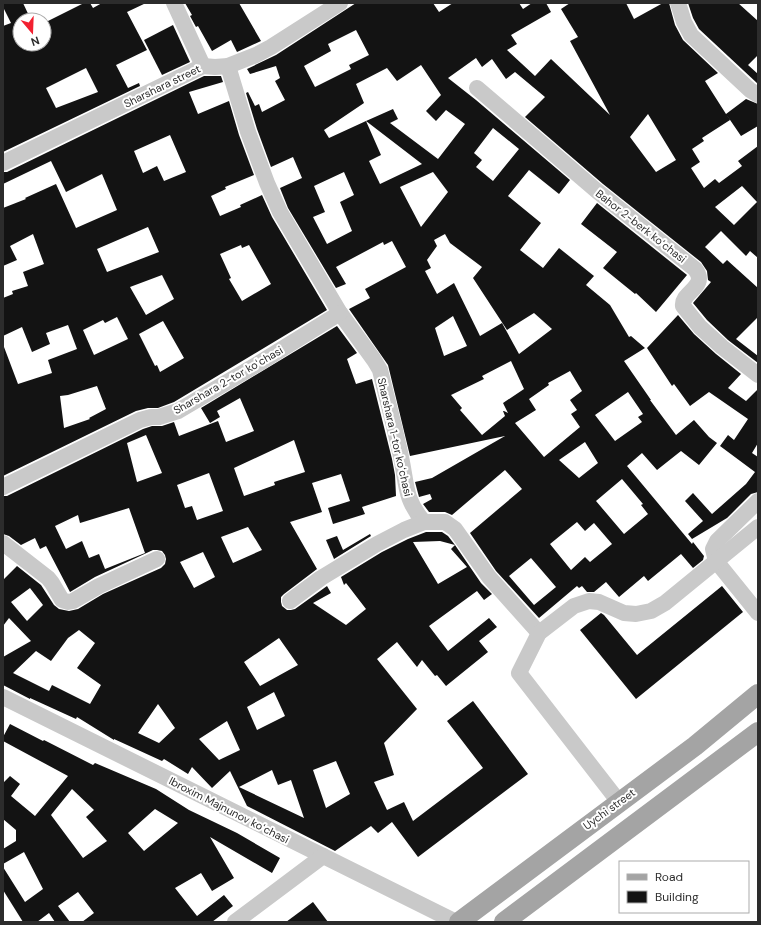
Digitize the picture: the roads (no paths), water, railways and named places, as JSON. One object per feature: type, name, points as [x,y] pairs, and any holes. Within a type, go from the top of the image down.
[{"type":"main road","name":"Uychi street","points":[[457,922],[695,746],[758,694]]},
{"type":"main road","points":[[504,922],[758,732]]},
{"type":"street","points":[[174,3],[203,66]]},
{"type":"street","name":"Sharshara street","points":[[3,163],[203,66],[228,66],[256,55],[340,3]]},
{"type":"street","points":[[678,3],[684,22],[691,35],[750,90],[758,95]]},
{"type":"street","name":"Sharshara 1-tor koʻchasi","points":[[228,66],[248,132],[267,183],[280,212],[340,313],[380,370],[401,458],[405,487],[415,511],[424,522]]},
{"type":"street","name":"Bahor 2-berk koʻchasi","points":[[477,88],[597,191],[695,269],[699,278],[697,285],[684,300],[683,306],[700,327],[722,347],[758,375]]},
{"type":"street","name":"Sharshara 2-tor koʻchasi","points":[[3,487],[140,420],[159,417],[178,411],[340,313]]},
{"type":"street","points":[[758,501],[717,541],[713,549],[716,561],[758,613]]},
{"type":"street","points":[[290,601],[321,578],[404,530],[424,522],[445,522],[455,529],[489,576],[539,633]]},
{"type":"street","points":[[619,802],[519,673],[539,633],[574,606],[582,602],[599,602],[624,613],[636,614],[651,611],[665,603],[758,527]]},
{"type":"street","points":[[3,544],[48,578],[62,600],[68,602],[73,601],[99,586],[157,559]]},
{"type":"street","name":"Ibroxim Majnunov koʻchasi","points":[[3,697],[457,922]]},
{"type":"street","points":[[235,922],[323,856]]}]
